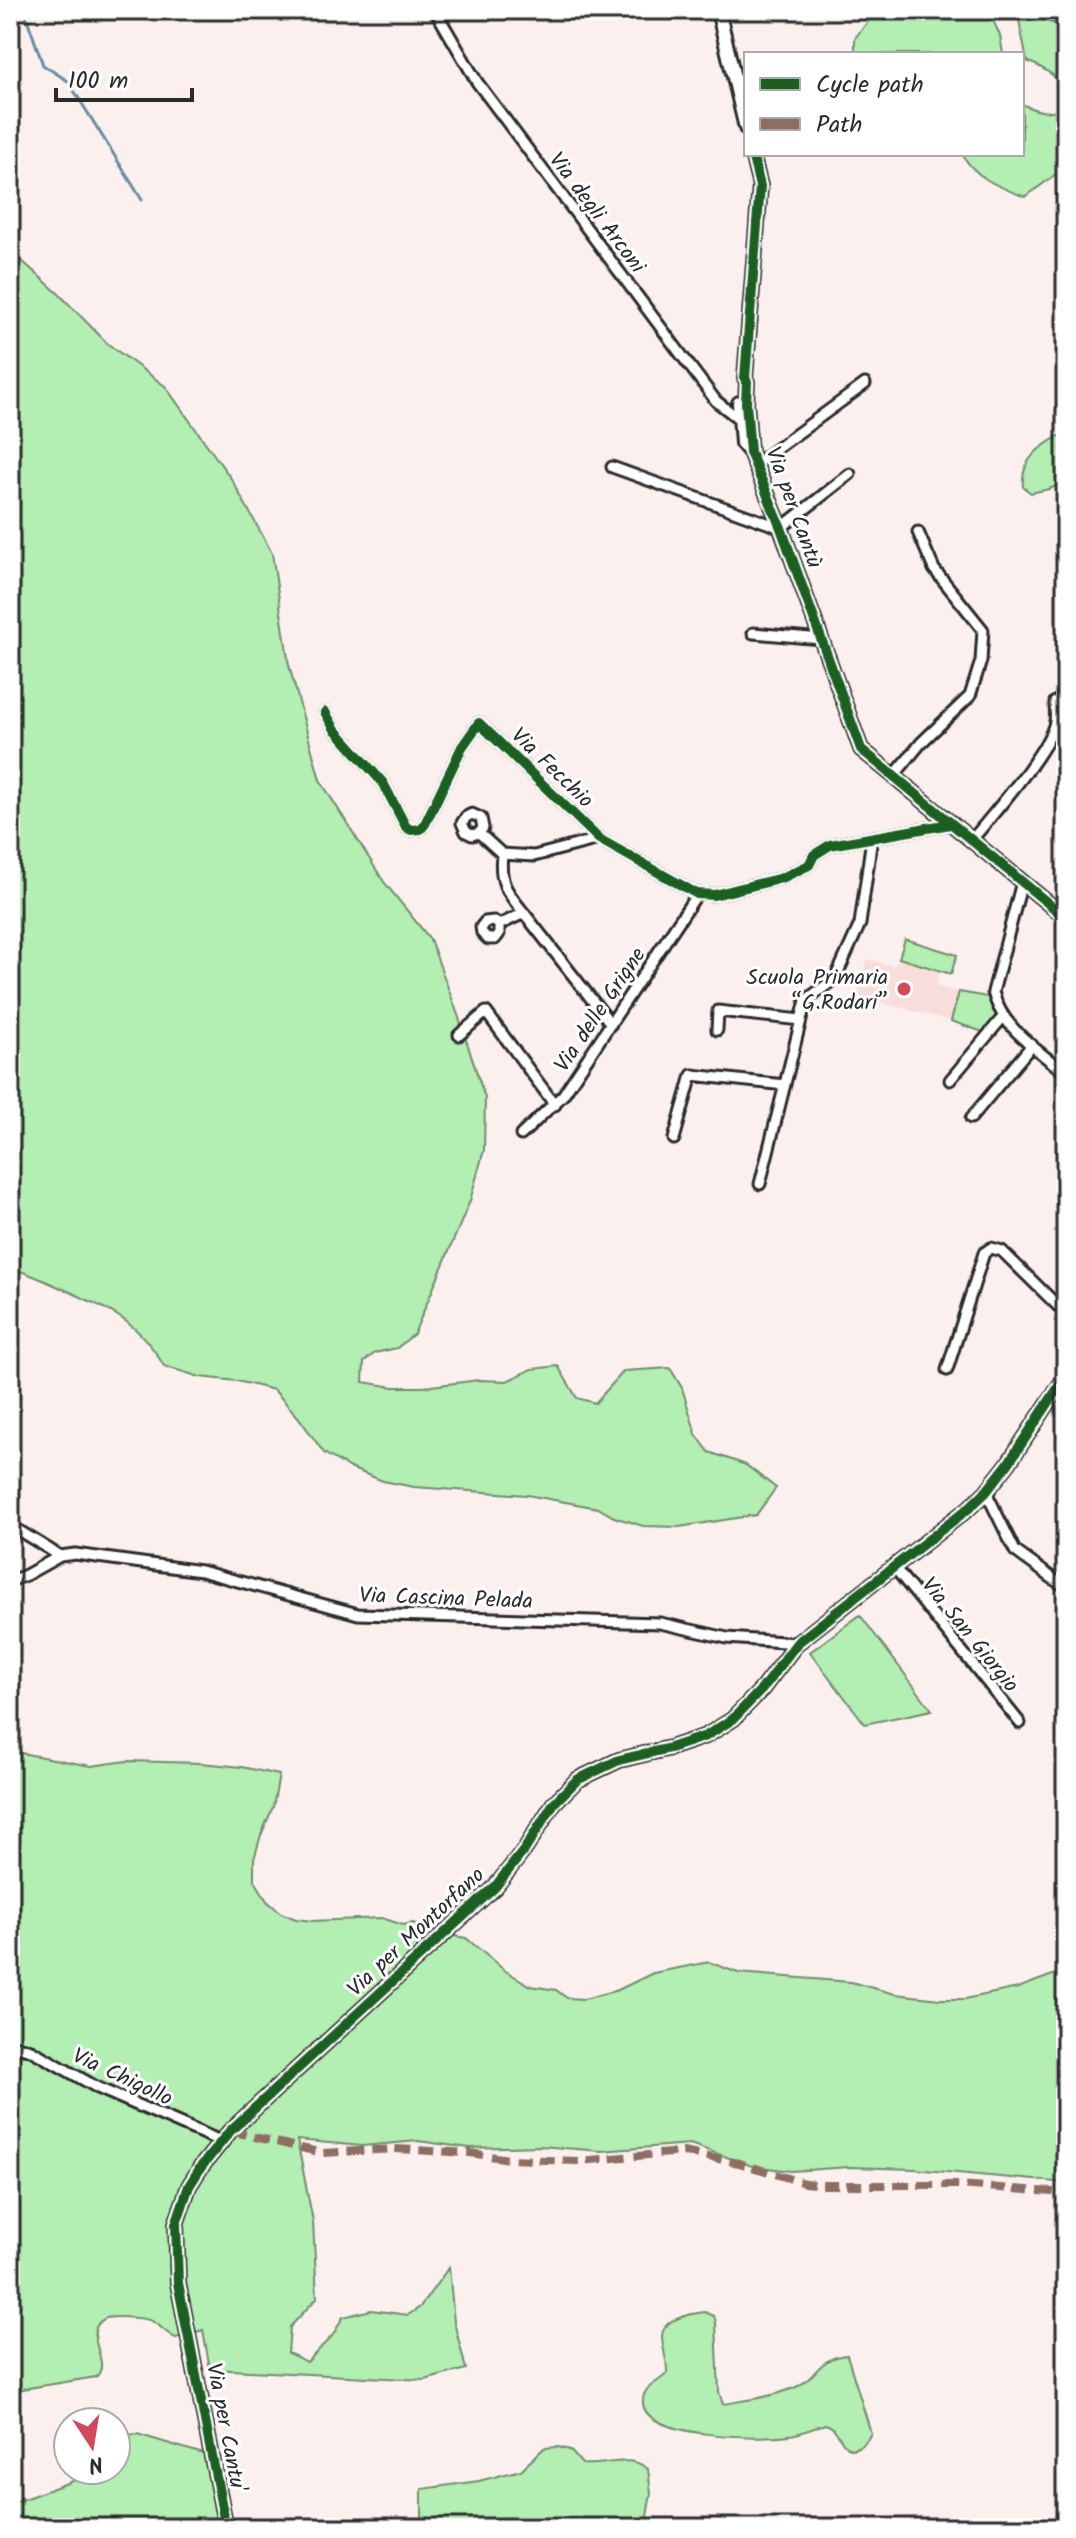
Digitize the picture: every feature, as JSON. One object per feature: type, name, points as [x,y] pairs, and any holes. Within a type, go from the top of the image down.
[{"type":"street","name":"Via degli Arconi","points":[[435,10],[477,82],[718,402],[743,419]]},
{"type":"street","points":[[718,10],[744,120]]},
{"type":"street","name":"Via per Cantù","points":[[752,156],[760,186],[743,419],[754,457],[861,749],[1066,918]]},
{"type":"street","points":[[743,419],[740,383],[745,378]]},
{"type":"street","points":[[754,457],[865,384]]},
{"type":"street","points":[[718,402],[735,402],[740,394]]},
{"type":"street","points":[[612,467],[781,528],[850,474]]},
{"type":"street","points":[[893,777],[921,743],[970,696],[981,661],[983,630],[934,569],[918,532]]},
{"type":"street","points":[[753,633],[821,639]]},
{"type":"street","points":[[971,841],[1033,763],[1050,735],[1055,721],[1055,702],[1066,695]]},
{"type":"street","name":"Via Fecchio","points":[[325,712],[334,728],[383,783],[406,827],[416,830],[425,824],[462,747],[479,723],[599,839],[697,894]]},
{"type":"street","points":[[697,894],[726,893],[782,878],[809,865],[814,855],[830,845],[950,824]]},
{"type":"street","points":[[479,833],[502,854],[534,856],[599,839]]},
{"type":"street","points":[[760,1184],[806,1000],[835,979],[860,924],[872,838]]},
{"type":"street","points":[[502,854],[501,879],[507,892],[611,1024]]},
{"type":"street","points":[[1022,882],[993,992],[997,1009],[1011,1028],[1066,1074]]},
{"type":"street","name":"Via delle Grigne","points":[[521,1135],[555,1105],[697,894]]},
{"type":"street","points":[[499,925],[524,913]]},
{"type":"street","points":[[717,1030],[718,1011],[801,1020]]},
{"type":"street","points":[[459,1035],[486,1012],[555,1105]]},
{"type":"street","points":[[950,1080],[1003,1017]]},
{"type":"street","points":[[971,1118],[1032,1045]]},
{"type":"street","points":[[674,1139],[692,1075],[785,1085]]},
{"type":"street","points":[[947,1370],[984,1253],[991,1248],[1002,1251],[1066,1314]]},
{"type":"street","name":"Via per Montorfano","points":[[189,2334],[178,2283],[176,2224],[189,2186],[220,2141],[495,1887],[525,1849],[554,1803],[577,1780],[619,1760],[706,1736],[733,1719],[762,1689],[797,1643],[969,1508],[1008,1464],[1066,1376]]},
{"type":"street","points":[[986,1492],[1015,1551],[1059,1583],[1066,1582]]},
{"type":"street","name":"Via Cascina Pelada","points":[[10,1525],[60,1556],[75,1554],[201,1571],[358,1614],[660,1623],[727,1638],[797,1643]]},
{"type":"street","points":[[10,1581],[60,1556]]},
{"type":"street","name":"Via San Giorgio","points":[[894,1567],[1020,1723]]},
{"type":"street","name":"Via Chigollo","points":[[10,2044],[31,2050],[98,2088],[220,2141]]},
{"type":"street","name":"Via per Cantu'","points":[[189,2334],[226,2528]]},
{"type":"shaded area","name":"Scuola Primaria “G.Rodari”","points":[[899,958],[940,970],[937,986],[959,992],[951,1021],[857,996],[867,959],[894,966]]},
{"type":"green space","points":[[877,10],[988,10],[1000,35],[1003,52],[855,52],[855,38]]},
{"type":"green space","points":[[1017,10],[1066,10],[1066,101],[1058,80],[1027,61]]},
{"type":"green space","points":[[1066,103],[1066,186],[1059,172],[1025,197],[981,176],[963,156],[1024,156],[1024,105],[1051,111]]},
{"type":"green space","points":[[10,250],[108,344],[165,386],[232,480],[272,553],[289,665],[320,780],[384,882],[430,939],[485,1098],[484,1150],[470,1201],[414,1334],[397,1348],[375,1353],[364,1362],[363,1382],[394,1387],[423,1387],[479,1380],[507,1381],[532,1369],[558,1366],[577,1398],[595,1403],[624,1371],[670,1368],[682,1388],[696,1434],[709,1452],[746,1465],[776,1488],[756,1515],[679,1527],[643,1526],[614,1517],[598,1508],[527,1495],[414,1487],[383,1481],[350,1468],[324,1453],[274,1390],[237,1381],[200,1377],[164,1366],[144,1338],[123,1320],[68,1291],[10,1268]]},
{"type":"green space","points":[[1066,432],[1066,482],[1031,493],[1023,487],[1029,460],[1041,447]]},
{"type":"green space","points":[[905,939],[957,955],[951,974],[899,958]]},
{"type":"green space","points":[[990,991],[1003,1017],[989,1034],[951,1021],[959,992],[987,997]]},
{"type":"green space","points":[[860,1615],[932,1710],[865,1724],[810,1652]]},
{"type":"green space","points":[[10,1751],[91,1766],[127,1761],[201,1763],[279,1775],[273,1807],[254,1859],[254,1879],[267,1901],[281,1913],[312,1921],[382,1918],[466,1938],[504,1970],[531,1986],[556,1990],[567,1998],[584,1999],[618,1990],[653,1973],[709,1962],[738,1973],[851,1982],[895,1994],[940,1999],[965,1999],[1018,1988],[1066,1970],[1066,2183],[914,2169],[849,2167],[791,2171],[752,2166],[690,2144],[601,2151],[540,2146],[470,2148],[418,2141],[362,2146],[297,2140],[313,2221],[317,2298],[290,2327],[288,2353],[307,2362],[333,2335],[343,2317],[371,2310],[408,2315],[420,2307],[449,2267],[454,2322],[466,2369],[425,2380],[210,2369],[203,2330],[176,2338],[149,2320],[113,2317],[104,2319],[95,2331],[101,2363],[96,2377],[10,2391]]},
{"type":"green space","points":[[705,2312],[714,2316],[716,2323],[719,2392],[723,2404],[794,2388],[829,2360],[847,2355],[871,2433],[867,2439],[860,2446],[850,2449],[833,2428],[825,2424],[798,2433],[775,2436],[705,2434],[660,2422],[647,2413],[644,2395],[667,2373],[662,2340],[665,2327],[679,2318]]},
{"type":"green space","points":[[132,2434],[207,2455],[222,2528],[10,2528],[10,2504],[59,2486],[132,2486]]},
{"type":"green space","points":[[544,2448],[570,2450],[582,2464],[625,2461],[641,2464],[648,2469],[651,2493],[645,2528],[422,2528],[422,2489],[479,2481],[521,2470]]},
{"type":"waterway","points":[[24,10],[43,65],[68,81],[142,200]]},
{"type":"waterway","points":[[1026,10],[1033,16],[1066,27]]},
{"type":"marked path","points":[[230,2131],[322,2153],[395,2149],[470,2153],[509,2159],[578,2161],[683,2152],[822,2185],[959,2185],[1066,2193]]},
{"type":"cycle path","points":[[752,156],[760,186],[745,378],[750,452],[781,528],[861,749],[1066,918]]},
{"type":"cycle path","points":[[325,712],[334,728],[383,783],[406,827],[411,830],[421,829],[425,824],[462,747],[479,723],[599,839],[697,894],[714,895],[782,878],[809,865],[814,855],[830,845],[950,824]]},
{"type":"cycle path","points":[[226,2528],[178,2283],[176,2224],[189,2186],[201,2167],[230,2131],[495,1887],[525,1849],[554,1803],[577,1780],[619,1760],[706,1736],[733,1719],[762,1689],[797,1643],[969,1508],[1008,1464],[1066,1376]]},
{"type":"place","name":"Scuola Primaria “G.Rodari”","points":[[904,989]]}]
